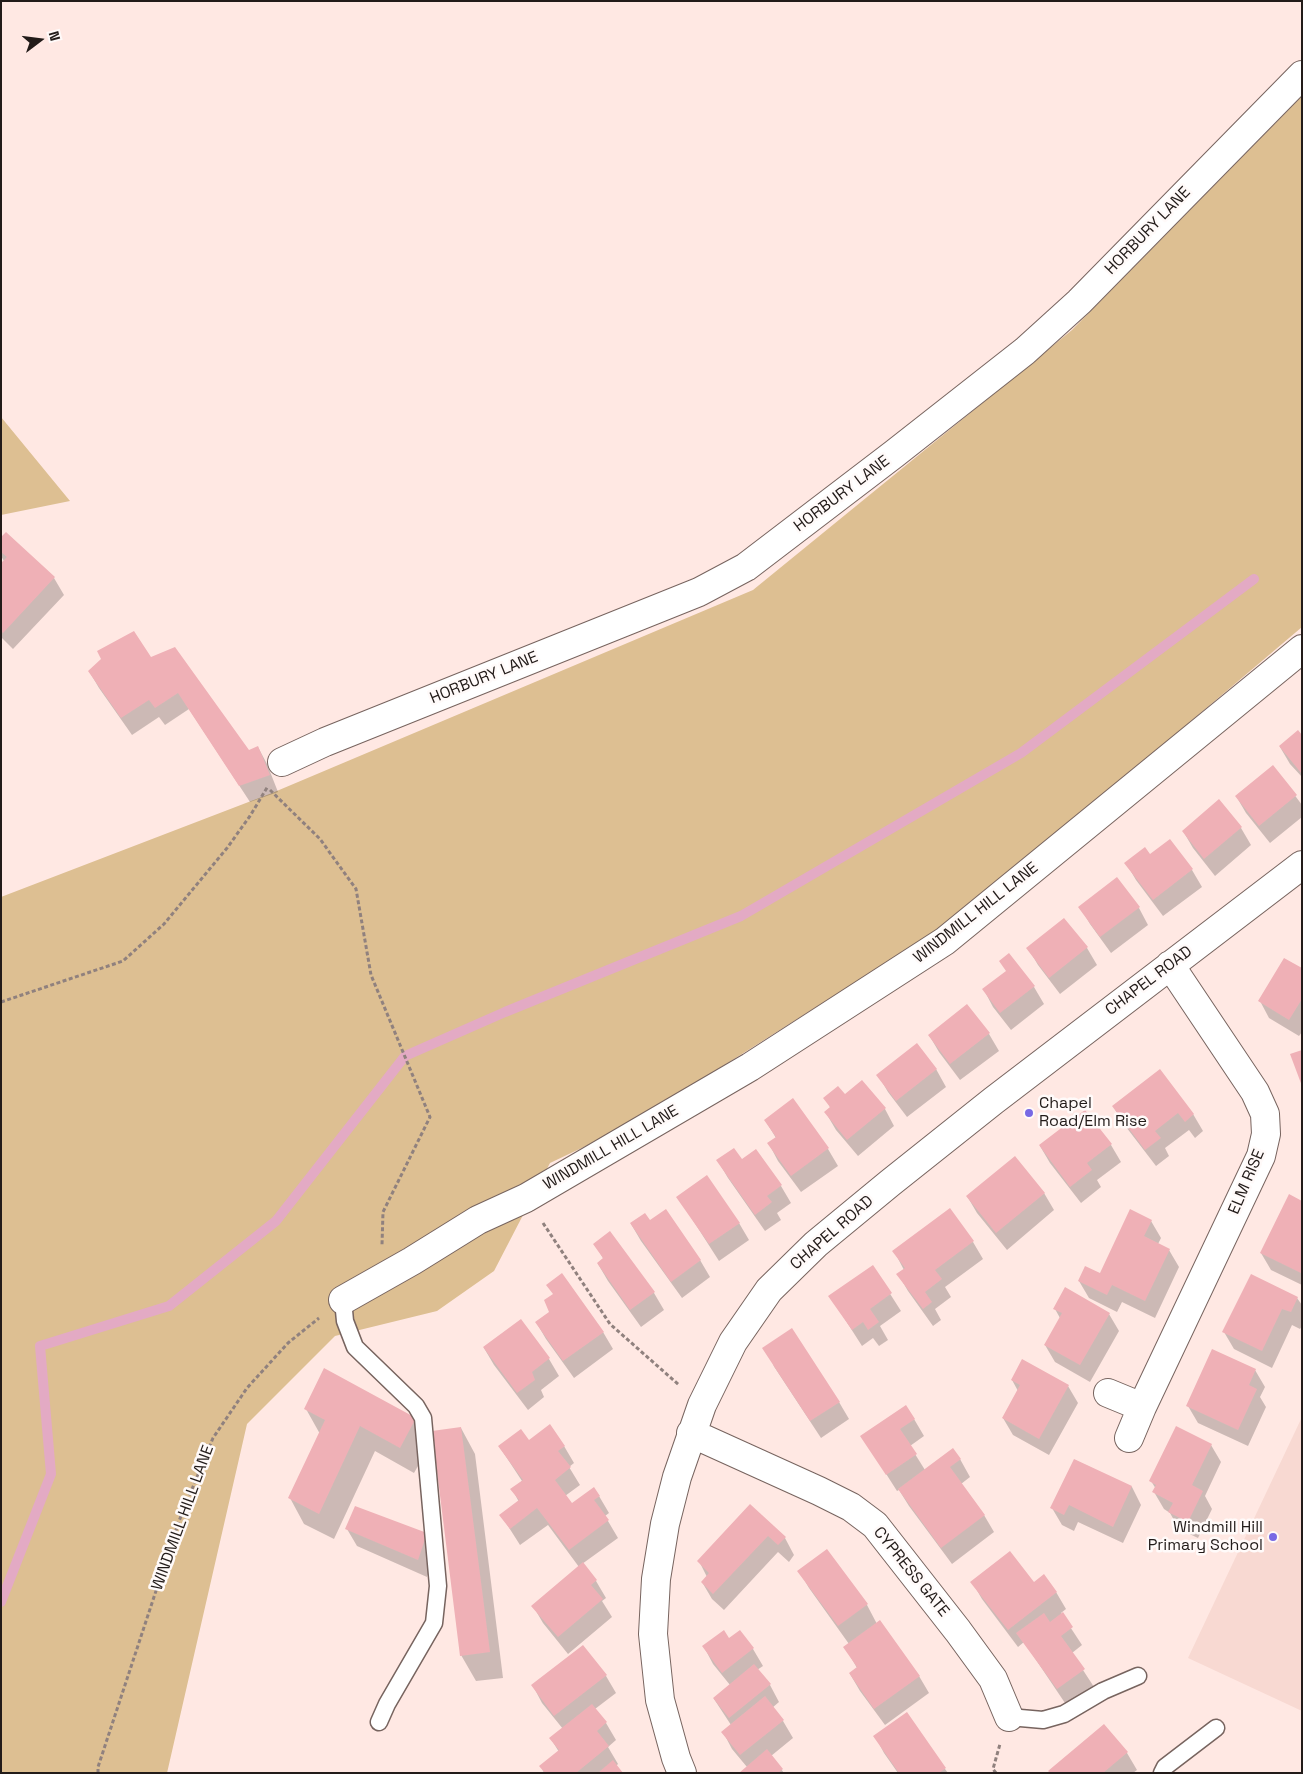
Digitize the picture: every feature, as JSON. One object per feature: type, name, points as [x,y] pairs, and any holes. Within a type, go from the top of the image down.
[{"type":"street","name":"HORBURY LANE","points":[[282,762],[325,742],[699,592],[746,567],[1032,345],[1079,302],[1302,75]]},
{"type":"street","name":"WINDMILL HILL LANE","points":[[344,1300],[478,1220],[526,1198],[750,1067],[945,942],[1302,649]]},
{"type":"street","name":"CHAPEL ROAD","points":[[682,1773],[660,1700],[653,1634],[656,1579],[665,1524],[691,1433],[702,1405],[733,1342],[769,1290],[816,1244],[985,1107],[1302,865]]},
{"type":"street","name":"ELM RISE","points":[[1129,1438],[1261,1156],[1266,1134],[1265,1114],[1255,1092],[1170,965]]},
{"type":"street","points":[[1108,1392],[1142,1407]]},
{"type":"street","name":"CYPRESS GATE","points":[[691,1433],[819,1491],[851,1507],[875,1525],[993,1679],[1008,1717]]},
{"type":"lane","points":[[344,1300],[345,1321],[355,1347],[416,1406],[423,1418],[438,1586],[434,1623],[387,1704],[379,1722]]},
{"type":"lane","points":[[1008,1717],[1044,1720],[1064,1714],[1102,1691],[1138,1676]]},
{"type":"lane","points":[[1162,1773],[1165,1767],[1216,1728]]},
{"type":"path","points":[[1,1002],[123,961],[164,924],[227,848],[250,816],[282,762]]},
{"type":"path","points":[[267,787],[320,839],[356,889],[371,975],[430,1117],[383,1212],[381,1264],[386,1274]]},
{"type":"path","points":[[526,1198],[610,1324],[702,1405]]},
{"type":"path","name":"WINDMILL HILL LANE","points":[[98,1773],[98,1767],[179,1521],[213,1438],[247,1388],[288,1343],[344,1300]]},
{"type":"shaded area","points":[[1302,96],[1302,627],[1105,794],[938,930],[628,1126],[550,1163],[494,1271],[437,1311],[335,1336],[247,1424],[167,1773],[1,1773],[1,897],[272,793],[753,590],[1072,330]]},
{"type":"shaded area","points":[[1,417],[70,501],[1,515]]},
{"type":"shaded area","name":"Windmill Hill Primary School","points":[[1302,1417],[1302,1711],[1188,1658]]},
{"type":"building","points":[[6,532],[55,577],[3,633],[1,631],[1,563],[7,557],[1,552],[1,537]]},
{"type":"building","points":[[134,631],[151,657],[175,647],[249,750],[258,746],[270,775],[239,786],[178,693],[155,708],[149,700],[121,718],[88,671],[101,659],[97,651]]},
{"type":"building","points":[[1298,730],[1302,735],[1302,774],[1279,746]]},
{"type":"building","points":[[1273,765],[1297,795],[1259,826],[1235,796]]},
{"type":"building","points":[[1219,799],[1242,827],[1204,859],[1182,831]]},
{"type":"building","points":[[1170,839],[1193,869],[1153,900],[1124,863],[1145,847],[1150,854]]},
{"type":"building","points":[[1117,877],[1140,907],[1100,937],[1078,907]]},
{"type":"building","points":[[1064,918],[1088,947],[1049,978],[1026,948]]},
{"type":"building","points":[[1009,953],[1035,986],[1000,1013],[982,989],[1006,971],[999,961]]},
{"type":"building","points":[[1284,958],[1302,968],[1302,999],[1289,1020],[1258,1001]]},
{"type":"building","points":[[967,1004],[990,1033],[950,1064],[928,1035]]},
{"type":"building","points":[[917,1043],[937,1069],[896,1101],[876,1075]]},
{"type":"building","points":[[1302,1050],[1302,1086],[1290,1054]]},
{"type":"building","points":[[1160,1069],[1194,1114],[1185,1122],[1178,1113],[1155,1131],[1161,1138],[1145,1150],[1112,1106]]},
{"type":"building","points":[[862,1080],[886,1108],[847,1140],[824,1112],[830,1107],[823,1098],[838,1086],[845,1094]]},
{"type":"building","points":[[793,1098],[829,1148],[791,1176],[767,1143],[776,1137],[764,1120]]},
{"type":"building","points":[[1085,1110],[1112,1144],[1087,1163],[1092,1170],[1070,1187],[1039,1145]]},
{"type":"building","points":[[734,1148],[742,1159],[756,1149],[782,1185],[767,1196],[772,1202],[755,1215],[716,1160]]},
{"type":"building","points":[[1015,1156],[1045,1193],[996,1233],[966,1196]]},
{"type":"building","points":[[707,1175],[740,1223],[709,1244],[676,1197]]},
{"type":"building","points":[[1289,1194],[1302,1201],[1301,1273],[1260,1253]]},
{"type":"building","points":[[950,1208],[974,1241],[935,1270],[942,1279],[925,1292],[932,1302],[923,1309],[896,1274],[905,1268],[892,1251]]},
{"type":"building","points":[[666,1209],[701,1260],[671,1282],[630,1223],[645,1213],[650,1220]]},
{"type":"building","points":[[1130,1209],[1152,1220],[1144,1236],[1170,1249],[1145,1301],[1112,1285],[1107,1295],[1078,1281],[1085,1266],[1100,1273]]},
{"type":"building","points":[[610,1231],[655,1292],[630,1310],[597,1263],[603,1258],[593,1244]]},
{"type":"building","points":[[873,1265],[892,1293],[870,1309],[879,1322],[868,1330],[863,1322],[852,1330],[828,1296]]},
{"type":"building","points":[[562,1273],[604,1332],[563,1361],[535,1322],[549,1312],[544,1300],[553,1294],[546,1285]]},
{"type":"building","points":[[1251,1274],[1298,1297],[1291,1312],[1282,1309],[1262,1351],[1222,1332]]},
{"type":"building","points":[[1065,1287],[1110,1313],[1080,1365],[1044,1345],[1062,1313],[1053,1309]]},
{"type":"building","points":[[521,1319],[550,1358],[532,1372],[535,1380],[517,1393],[483,1347]]},
{"type":"building","points":[[792,1328],[840,1402],[810,1421],[762,1348]]},
{"type":"building","points":[[1212,1349],[1256,1369],[1249,1385],[1257,1389],[1238,1430],[1186,1406]]},
{"type":"building","points":[[1022,1359],[1069,1385],[1039,1439],[1002,1418],[1020,1385],[1011,1380]]},
{"type":"building","points":[[324,1368],[416,1418],[400,1448],[360,1426],[319,1514],[288,1498],[325,1420],[304,1409]]},
{"type":"building","points":[[906,1405],[915,1419],[900,1429],[917,1454],[886,1475],[860,1436]]},
{"type":"building","points":[[550,1424],[565,1446],[558,1451],[571,1467],[555,1480],[572,1503],[594,1487],[600,1496],[594,1500],[609,1520],[569,1550],[537,1508],[510,1529],[499,1515],[519,1500],[510,1489],[523,1480],[498,1446],[521,1429],[529,1440]]},
{"type":"building","points":[[1176,1426],[1212,1444],[1192,1485],[1203,1491],[1188,1522],[1168,1512],[1173,1503],[1152,1492],[1156,1485],[1149,1481]]},
{"type":"building","points":[[461,1427],[490,1652],[460,1656],[432,1431]]},
{"type":"building","points":[[953,1448],[961,1459],[950,1467],[985,1515],[941,1548],[898,1489]]},
{"type":"building","points":[[1074,1459],[1132,1486],[1113,1527],[1069,1505],[1064,1515],[1050,1508]]},
{"type":"building","points":[[750,1504],[786,1537],[778,1545],[768,1536],[713,1594],[701,1582],[709,1573],[697,1561]]},
{"type":"building","points":[[355,1506],[427,1533],[418,1560],[345,1529]]},
{"type":"building","points":[[827,1549],[868,1604],[838,1626],[797,1571]]},
{"type":"building","points":[[1010,1551],[1034,1582],[1044,1574],[1057,1592],[1008,1630],[970,1582]]},
{"type":"building","points":[[583,1562],[597,1580],[591,1585],[603,1599],[558,1637],[531,1606]]},
{"type":"building","points":[[1063,1612],[1073,1627],[1061,1636],[1085,1669],[1057,1689],[1016,1633],[1044,1613],[1050,1622]]},
{"type":"building","points":[[880,1620],[920,1676],[874,1709],[849,1673],[857,1667],[843,1647]]},
{"type":"building","points":[[724,1630],[729,1638],[740,1630],[754,1648],[722,1673],[702,1646]]},
{"type":"building","points":[[583,1645],[607,1675],[554,1716],[531,1685]]},
{"type":"building","points":[[754,1664],[771,1684],[729,1718],[713,1698]]},
{"type":"building","points":[[765,1696],[784,1720],[740,1755],[721,1732]]},
{"type":"building","points":[[592,1704],[607,1722],[597,1731],[609,1746],[576,1773],[545,1773],[539,1766],[559,1750],[549,1738]]},
{"type":"building","points":[[907,1712],[946,1768],[939,1773],[899,1773],[873,1736]]},
{"type":"building","points":[[1104,1724],[1128,1752],[1103,1773],[1050,1773],[1048,1771]]},
{"type":"building","points":[[767,1749],[783,1769],[778,1773],[739,1773]]},
{"type":"building","points":[[613,1760],[623,1773],[598,1773]]},
{"type":"waterway","points":[[1,1602],[51,1474],[40,1346],[169,1306],[276,1221],[405,1056],[505,1012],[741,916],[1021,753],[1254,579]]},
{"type":"place","name":"Chapel Road/Elm Rise","points":[[1029,1113]]},
{"type":"place","name":"Windmill Hill Primary School","points":[[1273,1537]]}]
